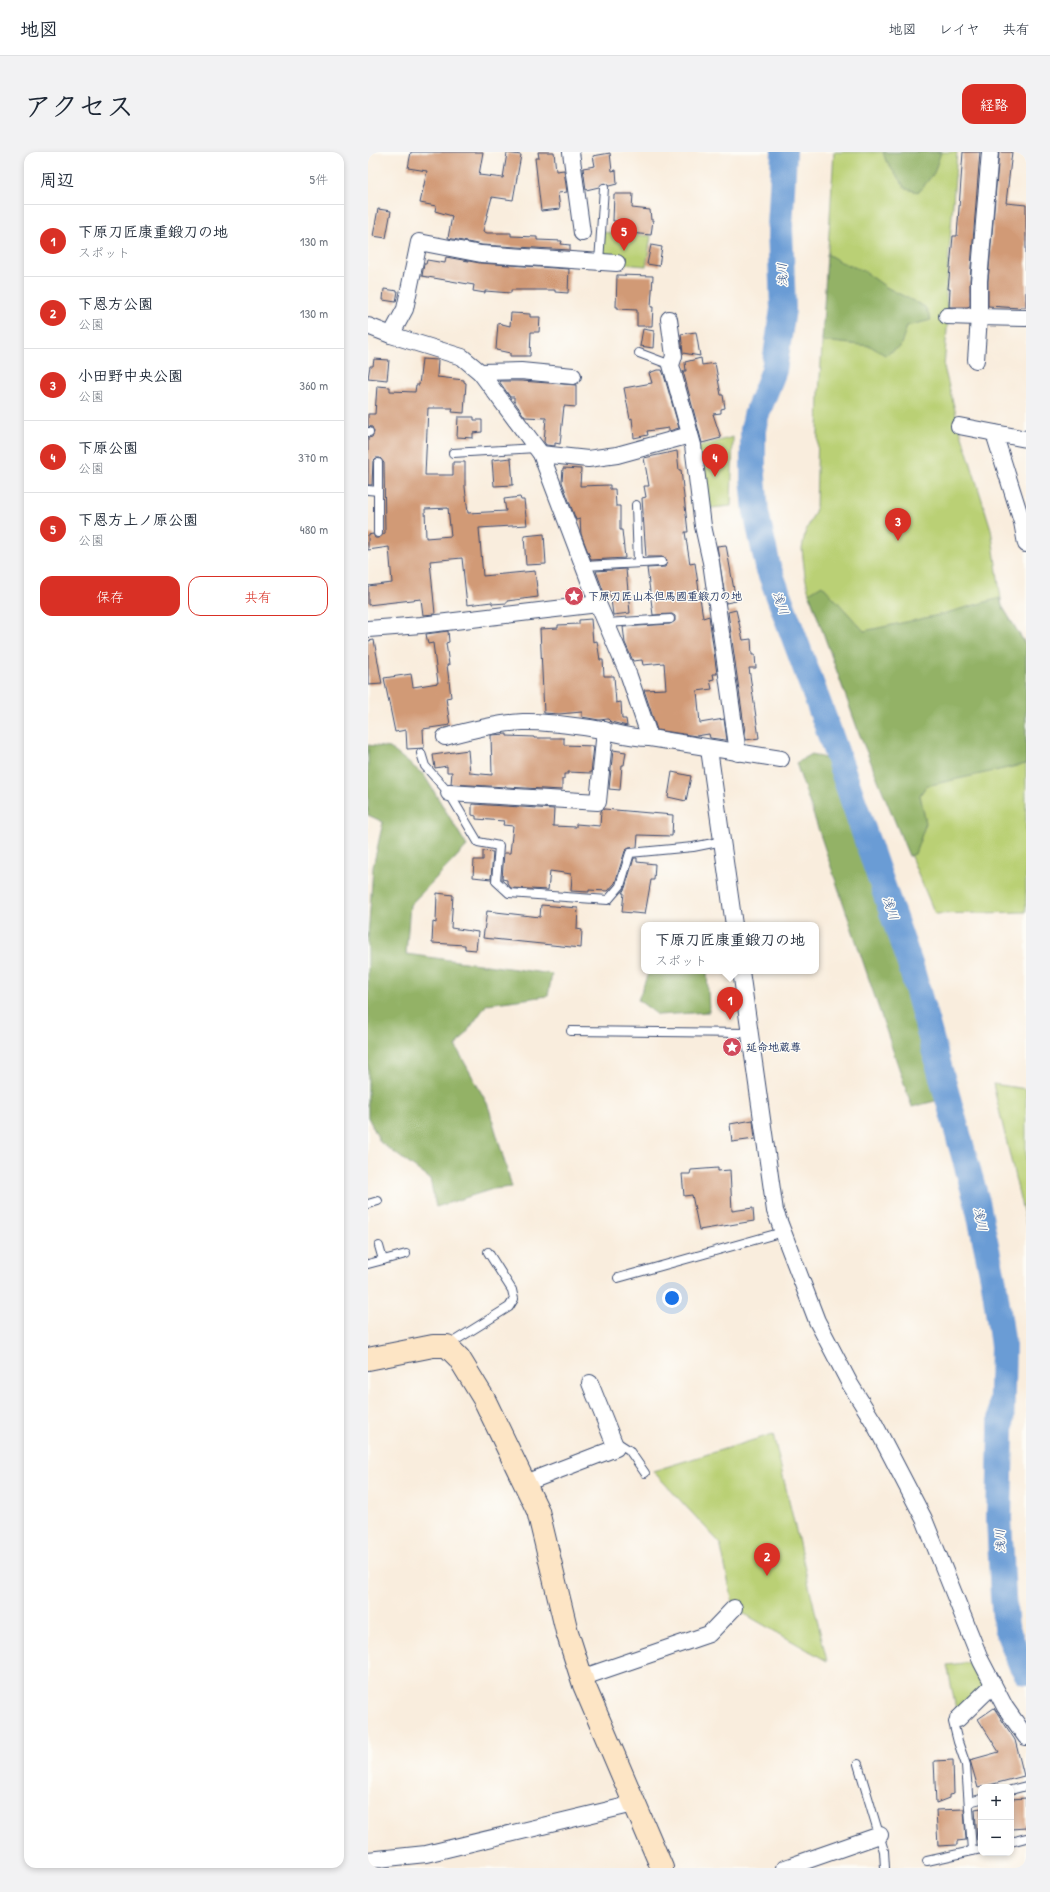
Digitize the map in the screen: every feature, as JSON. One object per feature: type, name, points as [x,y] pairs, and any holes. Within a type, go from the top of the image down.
[{"type":"street","points":[[571,152],[582,233]]},
{"type":"street","points":[[976,360],[979,317],[979,281],[990,152]]},
{"type":"street","points":[[391,335],[404,309],[419,242],[482,254],[617,263]]},
{"type":"street","points":[[947,316],[1026,318]]},
{"type":"street","points":[[669,319],[674,356],[671,365],[693,444],[703,526],[712,562],[738,753]]},
{"type":"street","points":[[368,326],[391,335],[462,357],[480,372],[538,451],[598,604],[629,676],[650,738]]},
{"type":"street","points":[[480,372],[521,371],[573,376]]},
{"type":"street","points":[[959,426],[1026,439]]},
{"type":"street","points":[[994,433],[1024,522],[1026,544]]},
{"type":"street","points":[[538,451],[588,459],[618,455],[690,435]]},
{"type":"street","points":[[368,629],[421,625],[598,604]]},
{"type":"street","points":[[445,737],[475,729],[523,722],[570,725],[605,730],[632,738],[650,738],[709,749],[781,759]]},
{"type":"street","points":[[449,793],[598,802],[605,730]]},
{"type":"street","points":[[709,749],[734,922]]},
{"type":"street","points":[[741,974],[775,1212],[817,1320],[850,1384],[873,1421],[924,1518],[981,1661],[1005,1707],[1026,1737]]},
{"type":"street","points":[[368,1360],[433,1346],[447,1346],[459,1358],[484,1399],[538,1511],[567,1632],[581,1678],[662,1868]]},
{"type":"street","points":[[525,1483],[616,1448],[590,1383]]},
{"type":"street","points":[[581,1678],[709,1634],[734,1608]]},
{"type":"street","points":[[958,1719],[993,1685]]},
{"type":"street","points":[[368,1860],[426,1854],[634,1804]]},
{"type":"street","points":[[785,1868],[880,1835]]},
{"type":"lane","points":[[598,262],[604,188]]},
{"type":"lane","points":[[639,353],[671,365]]},
{"type":"lane","points":[[453,453],[538,451]]},
{"type":"lane","points":[[378,463],[378,533]]},
{"type":"lane","points":[[368,490],[378,490]]},
{"type":"lane","points":[[636,505],[638,563]]},
{"type":"lane","points":[[584,566],[662,562]]},
{"type":"lane","points":[[606,623],[670,620]]},
{"type":"lane","points":[[421,753],[425,766],[449,793],[478,842],[499,846],[496,881],[509,893],[608,900],[620,886],[630,853],[693,847],[723,841]]},
{"type":"lane","points":[[571,1030],[749,1033]]},
{"type":"lane","points":[[368,1204],[378,1201]]},
{"type":"lane","points":[[618,1278],[783,1232]]},
{"type":"lane","points":[[379,1246],[383,1260]]},
{"type":"lane","points":[[447,1346],[509,1307],[514,1300],[512,1290],[488,1252]]},
{"type":"lane","points":[[368,1264],[406,1254]]},
{"type":"lane","points":[[612,1439],[629,1450],[646,1473]]},
{"type":"lane","points":[[958,1719],[953,1722],[966,1765],[972,1851]]},
{"type":"lane","points":[[858,1764],[880,1835],[884,1851],[885,1868]]},
{"type":"lane","points":[[1014,1789],[1026,1786]]},
{"type":"lane","points":[[969,1802],[978,1800]]},
{"type":"lane","points":[[1014,1841],[1026,1838]]},
{"type":"lane","points":[[927,1861],[978,1850]]},
{"type":"green space","points":[[834,152],[957,152],[946,292],[948,317],[944,367],[959,426],[991,529],[1002,606],[1026,645],[1026,912],[935,914],[859,733],[809,593],[805,576],[802,549],[805,533],[816,509],[819,394]]},
{"type":"green space","points":[[883,152],[941,152],[934,173],[919,192],[906,189],[886,161]]},
{"type":"green space","points":[[601,232],[651,236],[646,266],[599,262]]},
{"type":"green space","points":[[827,254],[841,262],[864,271],[886,287],[925,307],[931,320],[907,326],[900,347],[885,355],[870,346],[822,341]]},
{"type":"green space","points":[[733,437],[731,506],[702,509],[694,448]]},
{"type":"green space","points":[[822,585],[864,631],[939,615],[1000,598],[1002,606],[1026,645],[1026,764],[926,786],[920,795],[926,823],[915,854],[909,856],[859,733],[809,593]]},
{"type":"green space","points":[[368,745],[390,748],[424,775],[467,846],[410,905],[406,954],[552,974],[548,996],[487,1004],[456,1047],[488,1105],[512,1187],[493,1189],[436,1207],[430,1179],[380,1142],[368,1117],[368,938],[373,867],[383,822],[368,815]]},
{"type":"green space","points":[[812,754],[828,759],[889,937],[939,1100],[912,1107],[796,763]]},
{"type":"green space","points":[[648,974],[707,974],[709,1012],[658,1015],[638,1000]]},
{"type":"green space","points":[[993,1084],[1026,1089],[1026,1224]]},
{"type":"green space","points":[[773,1434],[827,1661],[734,1608],[720,1543],[653,1471]]},
{"type":"green space","points":[[981,1661],[993,1685],[958,1719],[947,1665]]},
{"type":"building","points":[[411,152],[483,152],[479,175],[503,178],[507,153],[521,155],[513,200],[492,197],[483,231],[487,233],[511,233],[511,236],[537,237],[537,240],[562,241],[561,244],[570,245],[570,250],[482,245],[448,238],[452,216],[435,211],[436,206],[420,203],[427,171],[408,168]]},
{"type":"building","points":[[538,152],[554,152],[556,171],[564,170],[567,192],[558,193],[560,209],[541,211],[535,158],[539,158]]},
{"type":"building","points":[[963,152],[980,152],[970,280],[970,306],[949,307],[950,289],[948,289],[953,236],[957,236]]},
{"type":"building","points":[[999,152],[1012,152],[1006,203],[1026,205],[1026,307],[1020,308],[988,306],[988,281]]},
{"type":"building","points":[[610,153],[612,171],[616,170],[617,184],[609,186],[604,183],[599,187],[586,190],[583,168],[595,166],[593,156]]},
{"type":"building","points":[[614,194],[633,194],[632,208],[650,210],[651,220],[653,220],[651,235],[618,232],[619,221],[613,221]]},
{"type":"building","points":[[378,209],[391,211],[386,238],[373,236]]},
{"type":"building","points":[[651,245],[662,247],[659,266],[647,264]]},
{"type":"building","points":[[446,257],[480,263],[569,269],[568,293],[555,292],[555,290],[511,290],[511,293],[485,291],[485,293],[473,291],[474,285],[422,276],[424,264],[426,264],[427,260],[445,263]]},
{"type":"building","points":[[617,275],[653,276],[651,307],[653,307],[652,326],[637,326],[637,310],[618,309],[618,307],[616,307]]},
{"type":"building","points":[[384,289],[398,291],[396,302],[383,300]]},
{"type":"building","points":[[511,313],[530,314],[530,317],[540,317],[539,332],[531,332],[530,356],[510,356],[510,353],[496,350],[498,323],[510,326]]},
{"type":"building","points":[[643,329],[654,331],[653,348],[640,346]]},
{"type":"building","points":[[696,332],[700,356],[683,353],[681,334]]},
{"type":"building","points":[[701,358],[702,365],[715,363],[725,408],[721,409],[721,413],[713,414],[721,438],[702,443],[683,371],[686,371],[685,362]]},
{"type":"building","points":[[374,359],[389,360],[387,380],[368,378],[370,366],[373,366]]},
{"type":"building","points":[[422,359],[438,360],[437,377],[464,380],[466,383],[464,413],[452,412],[453,408],[428,408],[425,475],[453,475],[453,462],[465,462],[465,487],[468,513],[506,511],[504,499],[520,497],[521,500],[524,500],[527,525],[479,528],[483,576],[535,571],[538,597],[507,601],[507,603],[492,604],[492,602],[467,605],[462,558],[430,561],[435,614],[423,615],[421,599],[368,605],[368,586],[392,583],[389,547],[368,550],[368,535],[373,534],[375,538],[378,538],[385,533],[384,463],[380,458],[376,458],[373,461],[372,485],[368,485],[368,438],[372,437],[374,432],[372,427],[368,426],[368,414],[375,414],[377,386],[390,387],[390,391],[415,392],[416,385],[419,385]],"holes":[[[448,508],[451,536],[426,538],[425,509]]]},
{"type":"building","points":[[662,370],[664,375],[679,428],[669,431],[669,428],[647,431],[648,435],[634,438],[632,418],[630,419],[624,388],[652,383],[649,373]]},
{"type":"building","points":[[499,381],[576,385],[576,407],[564,406],[560,444],[555,443],[555,446],[546,445],[544,442],[546,418],[525,417],[514,401],[514,397],[510,397]]},
{"type":"building","points":[[458,417],[474,417],[474,420],[482,420],[482,432],[473,433],[473,438],[457,437]]},
{"type":"building","points":[[677,451],[679,470],[681,470],[688,532],[685,532],[690,564],[695,563],[703,618],[709,616],[717,674],[713,674],[714,679],[710,680],[712,689],[697,691],[700,723],[724,719],[727,740],[710,738],[709,734],[696,736],[657,730],[644,690],[666,689],[664,663],[643,665],[642,660],[633,661],[625,643],[623,627],[670,624],[675,621],[675,616],[672,614],[653,615],[647,568],[665,567],[667,561],[662,557],[646,557],[642,498],[646,497],[644,486],[649,486],[644,458]]},
{"type":"building","points":[[511,458],[513,485],[494,486],[492,460]]},
{"type":"building","points":[[563,468],[581,469],[580,486],[610,485],[610,489],[615,489],[616,506],[620,506],[620,530],[622,530],[625,558],[591,560],[581,534],[580,519],[576,520],[562,482]]},
{"type":"building","points":[[544,534],[546,564],[526,565],[524,536]]},
{"type":"building","points":[[726,545],[736,601],[726,603],[717,546]]},
{"type":"building","points":[[626,569],[630,613],[613,615],[610,592],[604,593],[596,571]]},
{"type":"building","points":[[736,610],[743,640],[751,639],[752,655],[755,655],[756,668],[749,668],[759,738],[746,740],[728,612]]},
{"type":"building","points":[[591,619],[593,642],[597,641],[600,660],[603,660],[604,676],[614,676],[616,703],[621,702],[622,719],[626,719],[627,726],[611,722],[608,719],[599,720],[582,717],[582,712],[559,714],[544,713],[540,629],[558,628],[558,625],[579,624],[579,620]]},
{"type":"building","points":[[448,631],[449,642],[446,643],[449,665],[447,665],[451,697],[446,698],[450,725],[423,729],[424,748],[407,749],[406,730],[395,732],[384,678],[411,674],[413,687],[438,683],[433,643],[428,644],[426,634]]},
{"type":"building","points":[[374,640],[382,684],[368,685],[368,641]]},
{"type":"building","points":[[507,734],[507,736],[534,738],[564,738],[564,745],[594,746],[591,773],[568,772],[568,774],[564,774],[564,779],[562,779],[562,790],[451,784],[452,772],[447,772],[447,766],[435,768],[433,755],[468,750],[470,773],[492,775],[491,735]]},
{"type":"building","points":[[613,750],[626,752],[624,765],[622,765],[620,790],[609,789]]},
{"type":"building","points":[[672,772],[691,776],[686,801],[668,797]]},
{"type":"building","points":[[472,804],[554,809],[553,826],[576,827],[576,824],[600,826],[601,811],[604,809],[673,815],[672,836],[638,835],[637,847],[629,848],[625,851],[615,883],[608,891],[571,891],[571,874],[550,871],[548,890],[511,888],[507,883],[507,880],[502,879],[504,853],[510,853],[513,826],[503,825],[504,821],[476,819],[476,816],[472,815]]},
{"type":"building","points":[[483,851],[493,852],[491,879],[473,877],[474,860],[483,860]]},
{"type":"building","points":[[634,858],[637,858],[637,862],[655,864],[654,880],[651,880],[645,914],[622,912],[624,893],[622,893],[625,888]]},
{"type":"building","points":[[437,893],[453,895],[451,928],[478,932],[476,950],[465,949],[465,945],[432,943],[433,922],[436,923]]},
{"type":"building","points":[[541,905],[578,908],[577,929],[582,930],[581,948],[483,938],[487,911],[540,917]]},
{"type":"building","points":[[753,1120],[755,1139],[732,1142],[730,1124]]},
{"type":"building","points":[[718,1168],[718,1171],[730,1170],[732,1211],[753,1208],[754,1221],[699,1230],[692,1195],[684,1196],[682,1174],[690,1174],[691,1170]]},
{"type":"building","points":[[994,1708],[1015,1740],[1024,1776],[993,1784],[978,1784],[978,1788],[970,1760],[999,1752],[978,1719]]},
{"type":"building","points":[[953,1760],[954,1794],[949,1795],[949,1798],[936,1803],[934,1761]]},
{"type":"building","points":[[1026,1798],[1026,1828],[1014,1829],[1014,1799]]},
{"type":"building","points":[[978,1808],[977,1840],[975,1809]]},
{"type":"building","points":[[964,1809],[966,1840],[957,1841],[957,1845],[938,1846],[936,1810]]},
{"type":"waterway","name":"浅川","points":[[784,152],[780,228],[783,309],[774,370],[756,416],[753,430],[753,477],[756,512],[768,567],[831,737],[911,967],[977,1202],[994,1283],[1003,1346],[999,1519],[1006,1627],[1021,1664],[1026,1672]]},
{"type":"place","name":"下恩方上ノ原公園","points":[[624,251]]},
{"type":"place","name":"下原公園","points":[[715,477]]},
{"type":"place","name":"小田野中央公園","points":[[898,541]]},
{"type":"place","name":"下原刀匠山本但馬國重鍛刀の地","points":[[574,596]]},
{"type":"place","name":"下原刀匠康重鍛刀の地","points":[[730,1020]]},
{"type":"place","name":"延命地蔵尊","points":[[732,1047]]},
{"type":"place","name":"下恩方公園","points":[[767,1576]]}]
